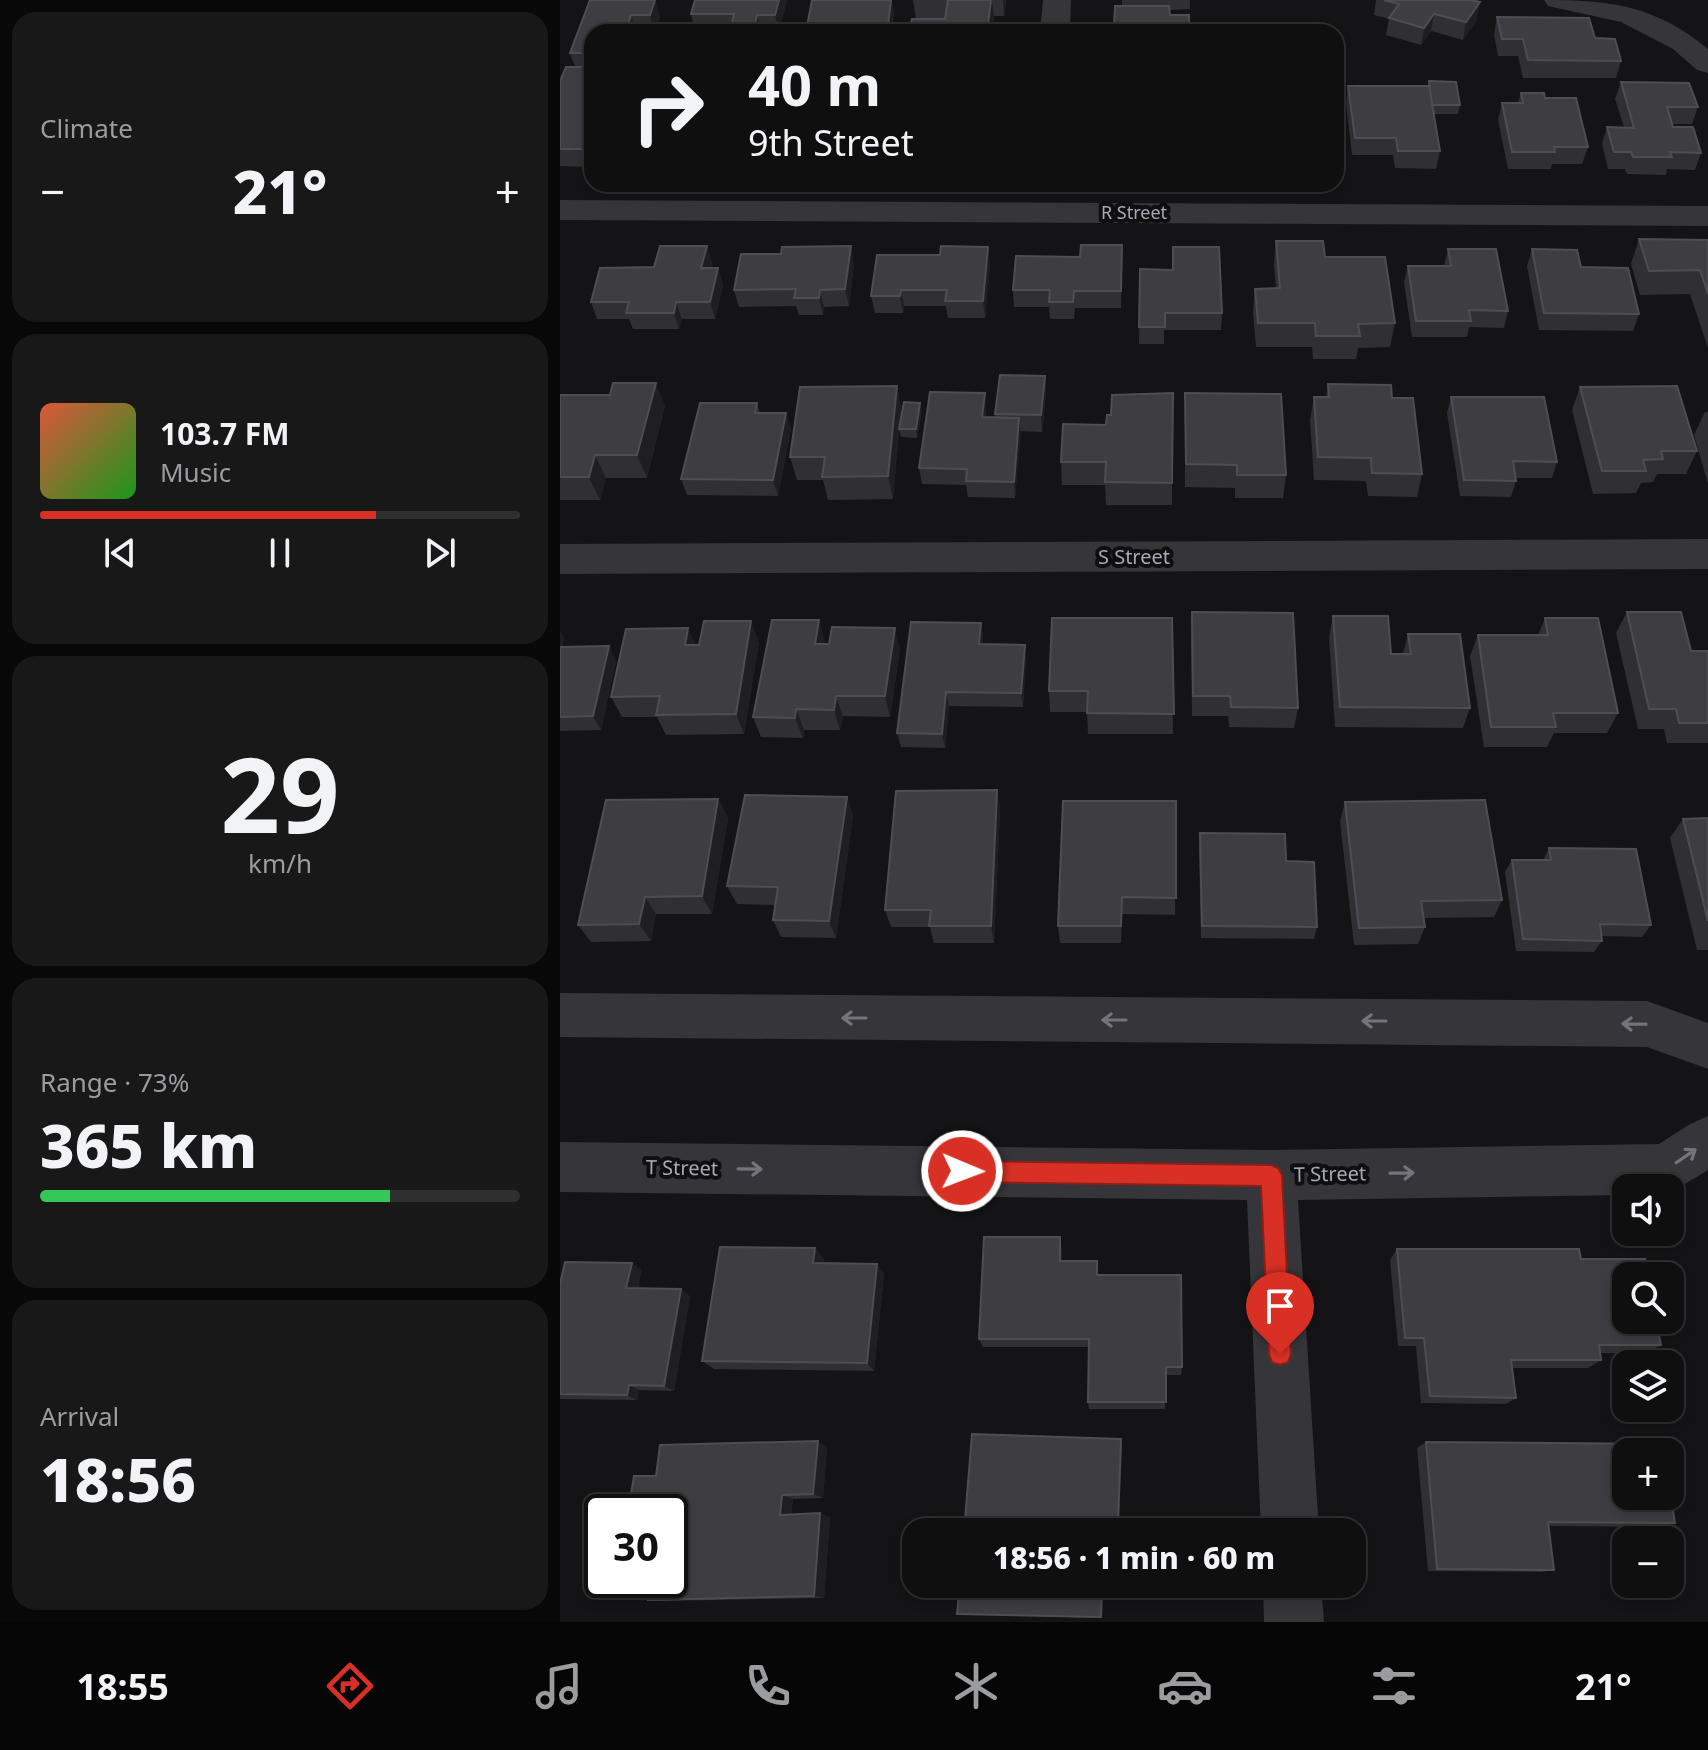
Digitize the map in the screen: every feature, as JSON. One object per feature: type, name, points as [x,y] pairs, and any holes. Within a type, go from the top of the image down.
[{"type":"street","points":[[1056,24],[1057,0]]},
{"type":"street","points":[[1558,0],[1630,15],[1683,43],[1708,64]]},
{"type":"street","name":"R Street","points":[[560,210],[1046,198],[1708,216]]},
{"type":"street","name":"S Street","points":[[560,559],[1708,554]]},
{"type":"street","points":[[560,1015],[1647,1024],[1708,1046]]},
{"type":"street","name":"T Street","points":[[560,1167],[1271,1175],[1666,1169],[1708,1141]]},
{"type":"street","points":[[1271,1175],[1289,1518]]},
{"type":"street","points":[[1293,1598],[1294,1622]]},
{"type":"building","points":[[590,0],[655,0],[650,15],[631,15],[628,24],[584,24],[584,53],[570,53]]},
{"type":"building","points":[[695,0],[779,0],[775,15],[757,15],[755,23],[732,23],[734,14],[691,14]]},
{"type":"building","points":[[812,0],[891,0],[888,24],[807,24]]},
{"type":"building","points":[[948,0],[991,0],[988,24],[911,24],[912,19],[945,19]]},
{"type":"building","points":[[1384,0],[1480,2],[1466,22],[1434,14],[1424,28],[1389,18],[1399,4]]},
{"type":"building","points":[[1115,6],[1169,6],[1170,15],[1189,15],[1189,24],[1114,24]]},
{"type":"building","points":[[1497,17],[1589,18],[1595,38],[1615,39],[1621,61],[1528,60],[1523,39],[1502,39]]},
{"type":"building","points":[[566,67],[584,67],[584,149],[560,149],[560,81]]},
{"type":"building","points":[[1429,81],[1456,82],[1460,105],[1432,105]]},
{"type":"building","points":[[1621,82],[1689,83],[1698,107],[1667,107],[1673,127],[1693,127],[1701,153],[1670,152],[1672,157],[1633,157],[1631,152],[1614,152],[1607,127],[1634,128]]},
{"type":"building","points":[[1348,86],[1429,86],[1440,151],[1398,151],[1396,138],[1355,138]]},
{"type":"building","points":[[1521,93],[1544,93],[1545,98],[1576,98],[1588,147],[1554,147],[1555,152],[1512,152],[1502,103],[1523,103]]},
{"type":"building","points":[[1639,239],[1708,240],[1708,294],[1700,270],[1649,271]]},
{"type":"building","points":[[1276,241],[1323,241],[1325,257],[1385,257],[1395,323],[1358,324],[1360,336],[1316,336],[1315,323],[1258,323],[1255,289],[1280,288]]},
{"type":"building","points":[[1081,245],[1122,245],[1121,291],[1074,291],[1073,302],[1049,302],[1050,290],[1013,290],[1016,256],[1080,257]]},
{"type":"building","points":[[660,246],[707,246],[701,268],[718,268],[710,302],[676,302],[674,313],[626,313],[629,302],[591,302],[600,268],[654,267]]},
{"type":"building","points":[[851,246],[845,289],[820,290],[819,298],[794,298],[796,289],[734,290],[741,254],[781,254],[782,247]]},
{"type":"building","points":[[941,246],[988,247],[983,301],[945,301],[947,290],[901,290],[900,296],[871,296],[877,255],[940,255]]},
{"type":"building","points":[[1173,247],[1219,247],[1222,313],[1165,313],[1165,327],[1139,327],[1140,269],[1173,270]]},
{"type":"building","points":[[1448,249],[1496,249],[1508,311],[1469,310],[1471,321],[1416,321],[1408,266],[1451,266]]},
{"type":"building","points":[[1532,249],[1577,250],[1581,267],[1628,268],[1639,314],[1544,313]]},
{"type":"building","points":[[1000,375],[1045,376],[1041,415],[995,414]]},
{"type":"building","points":[[613,383],[656,383],[637,455],[595,455],[589,477],[560,477],[560,395],[610,395]]},
{"type":"building","points":[[1328,384],[1391,385],[1392,398],[1413,398],[1422,474],[1372,473],[1371,458],[1318,457],[1314,397],[1329,397]]},
{"type":"building","points":[[897,386],[888,476],[822,477],[825,457],[790,457],[800,387]]},
{"type":"building","points":[[1677,386],[1697,451],[1661,451],[1663,459],[1643,460],[1646,471],[1602,471],[1580,387]]},
{"type":"building","points":[[930,392],[985,393],[982,417],[1019,418],[1014,482],[966,481],[967,469],[919,468]]},
{"type":"building","points":[[1173,393],[1172,483],[1105,482],[1106,462],[1061,462],[1063,424],[1106,425],[1107,415],[1111,415],[1112,395]]},
{"type":"building","points":[[1185,393],[1281,394],[1286,475],[1237,475],[1237,465],[1186,464]]},
{"type":"building","points":[[1451,397],[1544,397],[1557,462],[1513,461],[1516,481],[1464,480]]},
{"type":"building","points":[[904,402],[920,403],[916,429],[899,429]]},
{"type":"building","points":[[700,403],[757,403],[755,413],[786,413],[773,480],[681,479]]},
{"type":"building","points":[[1192,612],[1293,613],[1298,708],[1231,707],[1230,696],[1193,696]]},
{"type":"building","points":[[1627,612],[1681,612],[1691,651],[1708,651],[1708,723],[1679,723],[1676,709],[1649,709]]},
{"type":"building","points":[[1333,616],[1388,616],[1391,654],[1411,654],[1408,634],[1460,634],[1470,708],[1340,707]]},
{"type":"building","points":[[1052,618],[1172,618],[1174,714],[1087,713],[1088,691],[1049,691]]},
{"type":"building","points":[[1545,618],[1598,618],[1618,713],[1553,713],[1556,727],[1491,727],[1478,635],[1548,635]]},
{"type":"building","points":[[772,620],[819,620],[815,644],[829,644],[832,627],[895,628],[885,696],[836,696],[834,710],[796,709],[795,718],[753,717]]},
{"type":"building","points":[[704,621],[751,621],[736,714],[656,715],[660,696],[611,697],[626,629],[688,628],[685,645],[699,645]]},
{"type":"building","points":[[911,622],[981,623],[979,644],[1025,645],[1021,693],[946,692],[942,734],[897,733]]},
{"type":"building","points":[[609,646],[593,716],[560,717],[560,647]]},
{"type":"building","points":[[997,790],[991,926],[929,926],[931,910],[885,910],[896,791]]},
{"type":"building","points":[[745,795],[847,797],[829,921],[773,920],[778,887],[727,886]]},
{"type":"building","points":[[718,799],[702,896],[645,897],[639,924],[578,925],[606,800]]},
{"type":"building","points":[[1485,800],[1502,900],[1421,901],[1425,927],[1359,928],[1345,802]]},
{"type":"building","points":[[1063,801],[1176,801],[1176,898],[1122,897],[1121,926],[1058,926]]},
{"type":"building","points":[[1708,818],[1708,921],[1683,819]]},
{"type":"building","points":[[1200,833],[1285,834],[1286,861],[1314,862],[1317,927],[1202,926]]},
{"type":"building","points":[[1549,848],[1636,849],[1651,925],[1600,924],[1602,941],[1523,939],[1512,860],[1551,860]]},
{"type":"building","points":[[984,1237],[1060,1237],[1060,1261],[1097,1261],[1097,1275],[1181,1275],[1182,1367],[1166,1367],[1166,1402],[1088,1402],[1089,1339],[979,1339]]},
{"type":"building","points":[[720,1247],[815,1248],[813,1263],[877,1264],[867,1363],[702,1361]]},
{"type":"building","points":[[1397,1249],[1579,1249],[1581,1259],[1645,1259],[1646,1262],[1612,1262],[1612,1334],[1659,1334],[1661,1345],[1599,1345],[1601,1360],[1511,1360],[1516,1398],[1430,1396],[1424,1338],[1405,1338]]},
{"type":"building","points":[[565,1262],[632,1263],[626,1288],[681,1289],[664,1386],[629,1385],[627,1395],[560,1394],[560,1284]]},
{"type":"building","points":[[972,1434],[1121,1439],[1118,1518],[965,1518]]},
{"type":"building","points":[[818,1441],[813,1494],[782,1495],[780,1515],[820,1513],[814,1596],[648,1600],[688,1598],[688,1494],[631,1494],[634,1476],[656,1476],[660,1445]]},
{"type":"building","points":[[1426,1442],[1612,1444],[1612,1510],[1673,1510],[1675,1523],[1548,1522],[1554,1570],[1437,1569]]},
{"type":"building","points":[[959,1598],[1102,1598],[1101,1617],[957,1614]]},
{"type":"route","points":[[962,1171],[1271,1175],[1280,1354]]}]
